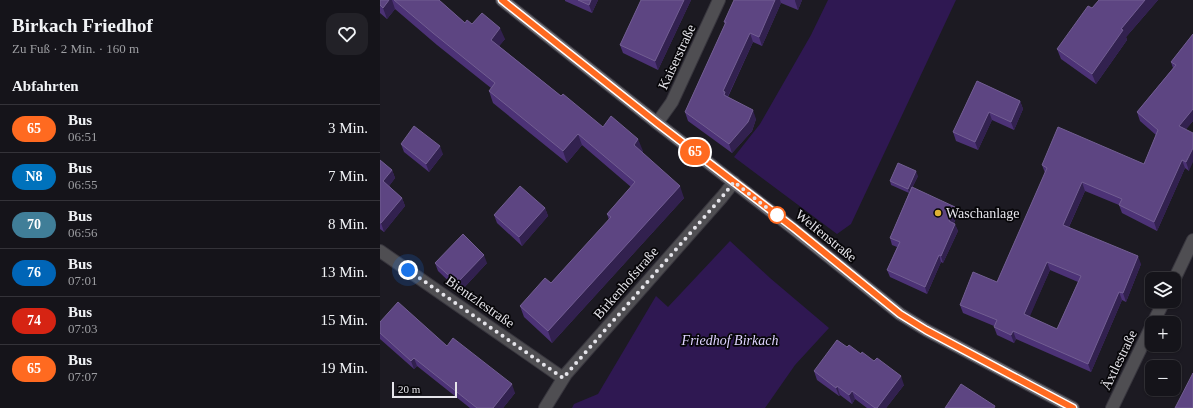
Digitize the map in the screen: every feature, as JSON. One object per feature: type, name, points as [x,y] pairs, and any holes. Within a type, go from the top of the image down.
[{"type":"street","name":"Welfenstraße","points":[[502,0],[657,123],[794,228],[900,314],[931,333],[1073,408]]},
{"type":"street","name":"Kaiserstraße","points":[[657,123],[672,102],[719,0]]},
{"type":"street","name":"Birkenhofstraße","points":[[545,408],[563,378],[734,182]]},
{"type":"street","points":[[1178,272],[1193,240]]},
{"type":"street","name":"Bientzlestraße","points":[[380,251],[563,378]]},
{"type":"street","name":"Äxtlestraße","points":[[1112,408],[1145,340]]},
{"type":"green space","points":[[828,0],[956,0],[851,224],[837,234],[734,157],[760,124],[811,35]]},
{"type":"green space","name":"Friedhof Birkach","points":[[730,241],[770,278],[829,328],[795,365],[765,408],[572,408],[574,404],[598,394],[656,296],[668,307]]},
{"type":"building","points":[[380,0],[389,0],[383,8],[380,5]]},
{"type":"building","points":[[394,0],[439,0],[465,23],[467,20],[472,24],[482,13],[500,28],[491,40],[561,96],[563,94],[603,127],[611,116],[638,139],[634,145],[680,186],[548,331],[520,306],[545,278],[551,283],[611,217],[607,214],[635,182],[578,134],[563,151],[489,91],[495,83]]},
{"type":"building","points":[[578,0],[591,0],[589,5]]},
{"type":"building","points":[[641,0],[684,0],[655,61],[620,45]]},
{"type":"building","points":[[734,0],[775,0],[759,37],[750,33],[723,91],[725,92],[724,95],[753,110],[748,122],[729,144],[685,112],[726,22],[724,22]]},
{"type":"building","points":[[1099,0],[1145,0],[1121,29],[1123,30],[1092,74],[1057,49],[1088,6],[1092,8]]},
{"type":"building","points":[[1193,34],[1193,109],[1179,126],[1193,133],[1193,148],[1186,162],[1182,160],[1154,222],[1119,205],[1122,199],[1082,182],[1063,225],[1138,256],[1123,293],[1119,292],[1088,364],[1013,331],[1011,335],[994,327],[997,320],[960,305],[973,272],[997,282],[1047,168],[1042,165],[1058,127],[1144,164],[1158,130],[1137,112],[1176,65],[1171,62]],"holes":[[[1047,262],[1081,276],[1057,329],[1024,314]]]},
{"type":"building","points":[[977,81],[1020,101],[1011,122],[989,112],[975,142],[953,132]]},
{"type":"building","points":[[414,126],[440,146],[426,164],[401,144]]},
{"type":"building","points":[[380,160],[392,170],[383,181],[402,198],[381,223],[380,223]]},
{"type":"building","points":[[898,163],[916,171],[908,189],[890,181]]},
{"type":"building","points":[[520,186],[545,208],[519,237],[494,215]]},
{"type":"building","points":[[912,187],[955,207],[949,221],[955,224],[925,287],[887,270],[900,242],[890,238]]},
{"type":"building","points":[[463,234],[484,255],[457,283],[435,263]]},
{"type":"building","points":[[398,302],[447,346],[453,338],[512,384],[493,408],[477,408],[414,358],[411,361],[380,333],[380,322]]},
{"type":"building","points":[[837,340],[847,347],[849,345],[861,354],[862,352],[874,361],[877,358],[901,376],[877,408],[852,391],[849,395],[837,386],[836,388],[814,371]]},
{"type":"building","points":[[1193,373],[1193,408],[1175,408]]},
{"type":"building","points":[[961,384],[995,406],[994,408],[945,408]]},
{"type":"bus line","name":"65","points":[[502,0],[657,123],[794,228],[900,314],[926,330],[1073,408]]},
{"type":"place","name":"Waschanlage","points":[[938,213]]},
{"type":"route","points":[[408,270],[563,378],[734,182],[781,219],[777,215]]}]
